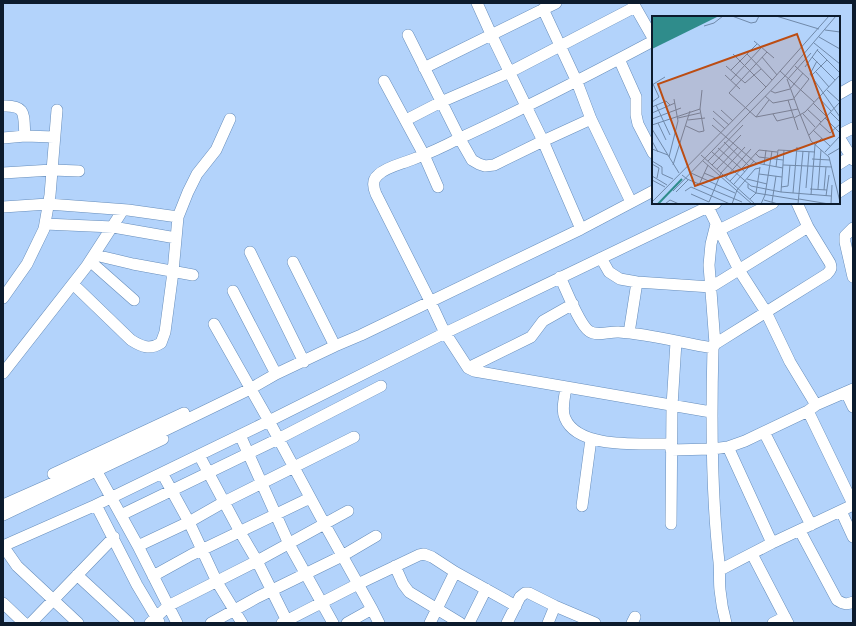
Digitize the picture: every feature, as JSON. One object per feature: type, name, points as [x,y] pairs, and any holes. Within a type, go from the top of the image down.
[{"type":"street","points":[[477,3],[542,140],[581,229]]},
{"type":"street","points":[[424,68],[556,3]]},
{"type":"street","points":[[406,120],[441,102],[510,72],[634,5],[652,37]]},
{"type":"street","points":[[543,9],[577,82],[591,119],[631,202]]},
{"type":"street","points":[[408,35],[460,139],[472,160],[479,164],[486,166],[494,165],[542,140],[591,119]]},
{"type":"street","points":[[652,40],[577,82],[460,139],[377,175],[373,186],[445,332],[468,368],[566,387],[711,412]]},
{"type":"street","points":[[619,59],[634,89],[638,124],[652,151]]},
{"type":"street","points":[[384,81],[424,155],[438,187]]},
{"type":"street","points":[[840,93],[853,86]]},
{"type":"street","points":[[3,106],[15,106],[20,108],[22,112],[25,136]]},
{"type":"street","points":[[3,298],[27,264],[45,224],[52,170],[57,110]]},
{"type":"street","points":[[73,284],[131,340],[147,348],[161,343],[164,338],[173,272],[178,216],[197,174],[216,150],[230,119]]},
{"type":"street","points":[[840,135],[853,128]]},
{"type":"street","points":[[3,138],[54,136]]},
{"type":"street","points":[[840,138],[852,157],[840,163]]},
{"type":"street","points":[[3,173],[52,170],[79,171]]},
{"type":"street","points":[[840,191],[853,184]]},
{"type":"street","points":[[3,505],[89,467],[226,401],[276,374],[304,362],[334,346],[361,335],[581,229],[652,192]]},
{"type":"street","points":[[3,206],[48,204],[178,216]]},
{"type":"street","points":[[78,623],[17,566],[3,546],[96,505],[110,495],[162,473],[445,332],[601,258],[710,204],[717,227],[739,270],[766,312],[812,408],[853,504],[720,570]]},
{"type":"street","points":[[726,623],[720,590],[720,570],[715,524],[712,449],[711,412],[714,346],[709,265],[711,244],[717,227],[771,204]]},
{"type":"street","points":[[560,277],[584,325],[590,331],[602,334],[611,332],[629,333],[676,342],[714,346],[830,271],[830,263],[808,226],[797,204]]},
{"type":"street","points":[[3,373],[93,258],[123,210]]},
{"type":"street","points":[[45,224],[113,227],[176,238]]},
{"type":"street","points":[[601,258],[609,272],[614,277],[620,279],[637,282],[711,287],[808,226]]},
{"type":"street","points":[[853,228],[846,236],[845,242],[851,260],[853,277]]},
{"type":"street","points":[[250,252],[304,362]]},
{"type":"street","points":[[93,258],[193,275]]},
{"type":"street","points":[[93,258],[134,300]]},
{"type":"street","points":[[293,262],[334,346]]},
{"type":"street","points":[[629,333],[637,282]]},
{"type":"street","points":[[233,291],[276,374]]},
{"type":"street","points":[[468,368],[531,336],[543,321],[573,304]]},
{"type":"street","points":[[214,324],[268,419],[379,623]]},
{"type":"street","points":[[671,524],[672,406],[676,342]]},
{"type":"street","points":[[121,515],[248,454],[381,386]]},
{"type":"street","points":[[566,387],[564,416],[568,423],[578,433],[591,439],[603,442],[671,447],[712,449],[728,447],[745,441],[850,390],[853,407]]},
{"type":"street","points":[[3,515],[100,476],[217,413],[221,410],[226,401]]},
{"type":"street","points":[[3,496],[205,403],[226,401]]},
{"type":"street","points":[[764,432],[811,525]]},
{"type":"street","points":[[240,435],[289,544],[333,623]]},
{"type":"street","points":[[138,546],[189,522],[224,502],[354,437]]},
{"type":"street","points":[[582,506],[591,439]]},
{"type":"street","points":[[728,447],[772,543]]},
{"type":"street","points":[[199,455],[257,561],[286,622],[358,584],[424,554],[432,557],[455,572],[516,606]]},
{"type":"street","points":[[162,473],[189,522],[217,582],[242,623]]},
{"type":"street","points":[[100,476],[153,576],[160,615]]},
{"type":"street","points":[[153,576],[202,550],[310,498]]},
{"type":"street","points":[[96,505],[114,537],[137,585],[160,615],[177,623]]},
{"type":"street","points":[[160,615],[217,582],[325,525],[348,511]]},
{"type":"street","points":[[841,511],[853,537]]},
{"type":"street","points":[[800,531],[837,600],[842,604],[853,602]]},
{"type":"street","points":[[211,623],[271,590],[342,556],[376,536]]},
{"type":"street","points":[[31,623],[114,537]]},
{"type":"street","points":[[752,554],[786,620],[773,623]]},
{"type":"street","points":[[395,566],[403,584],[409,592],[436,610],[460,623]]},
{"type":"street","points":[[430,623],[455,572]]},
{"type":"street","points":[[77,575],[129,623]]},
{"type":"street","points":[[469,623],[486,589]]},
{"type":"street","points":[[507,623],[522,594],[525,592],[595,623]]},
{"type":"street","points":[[3,604],[24,623]]},
{"type":"street","points":[[548,623],[555,606]]},
{"type":"street","points":[[347,623],[372,609]]}]
